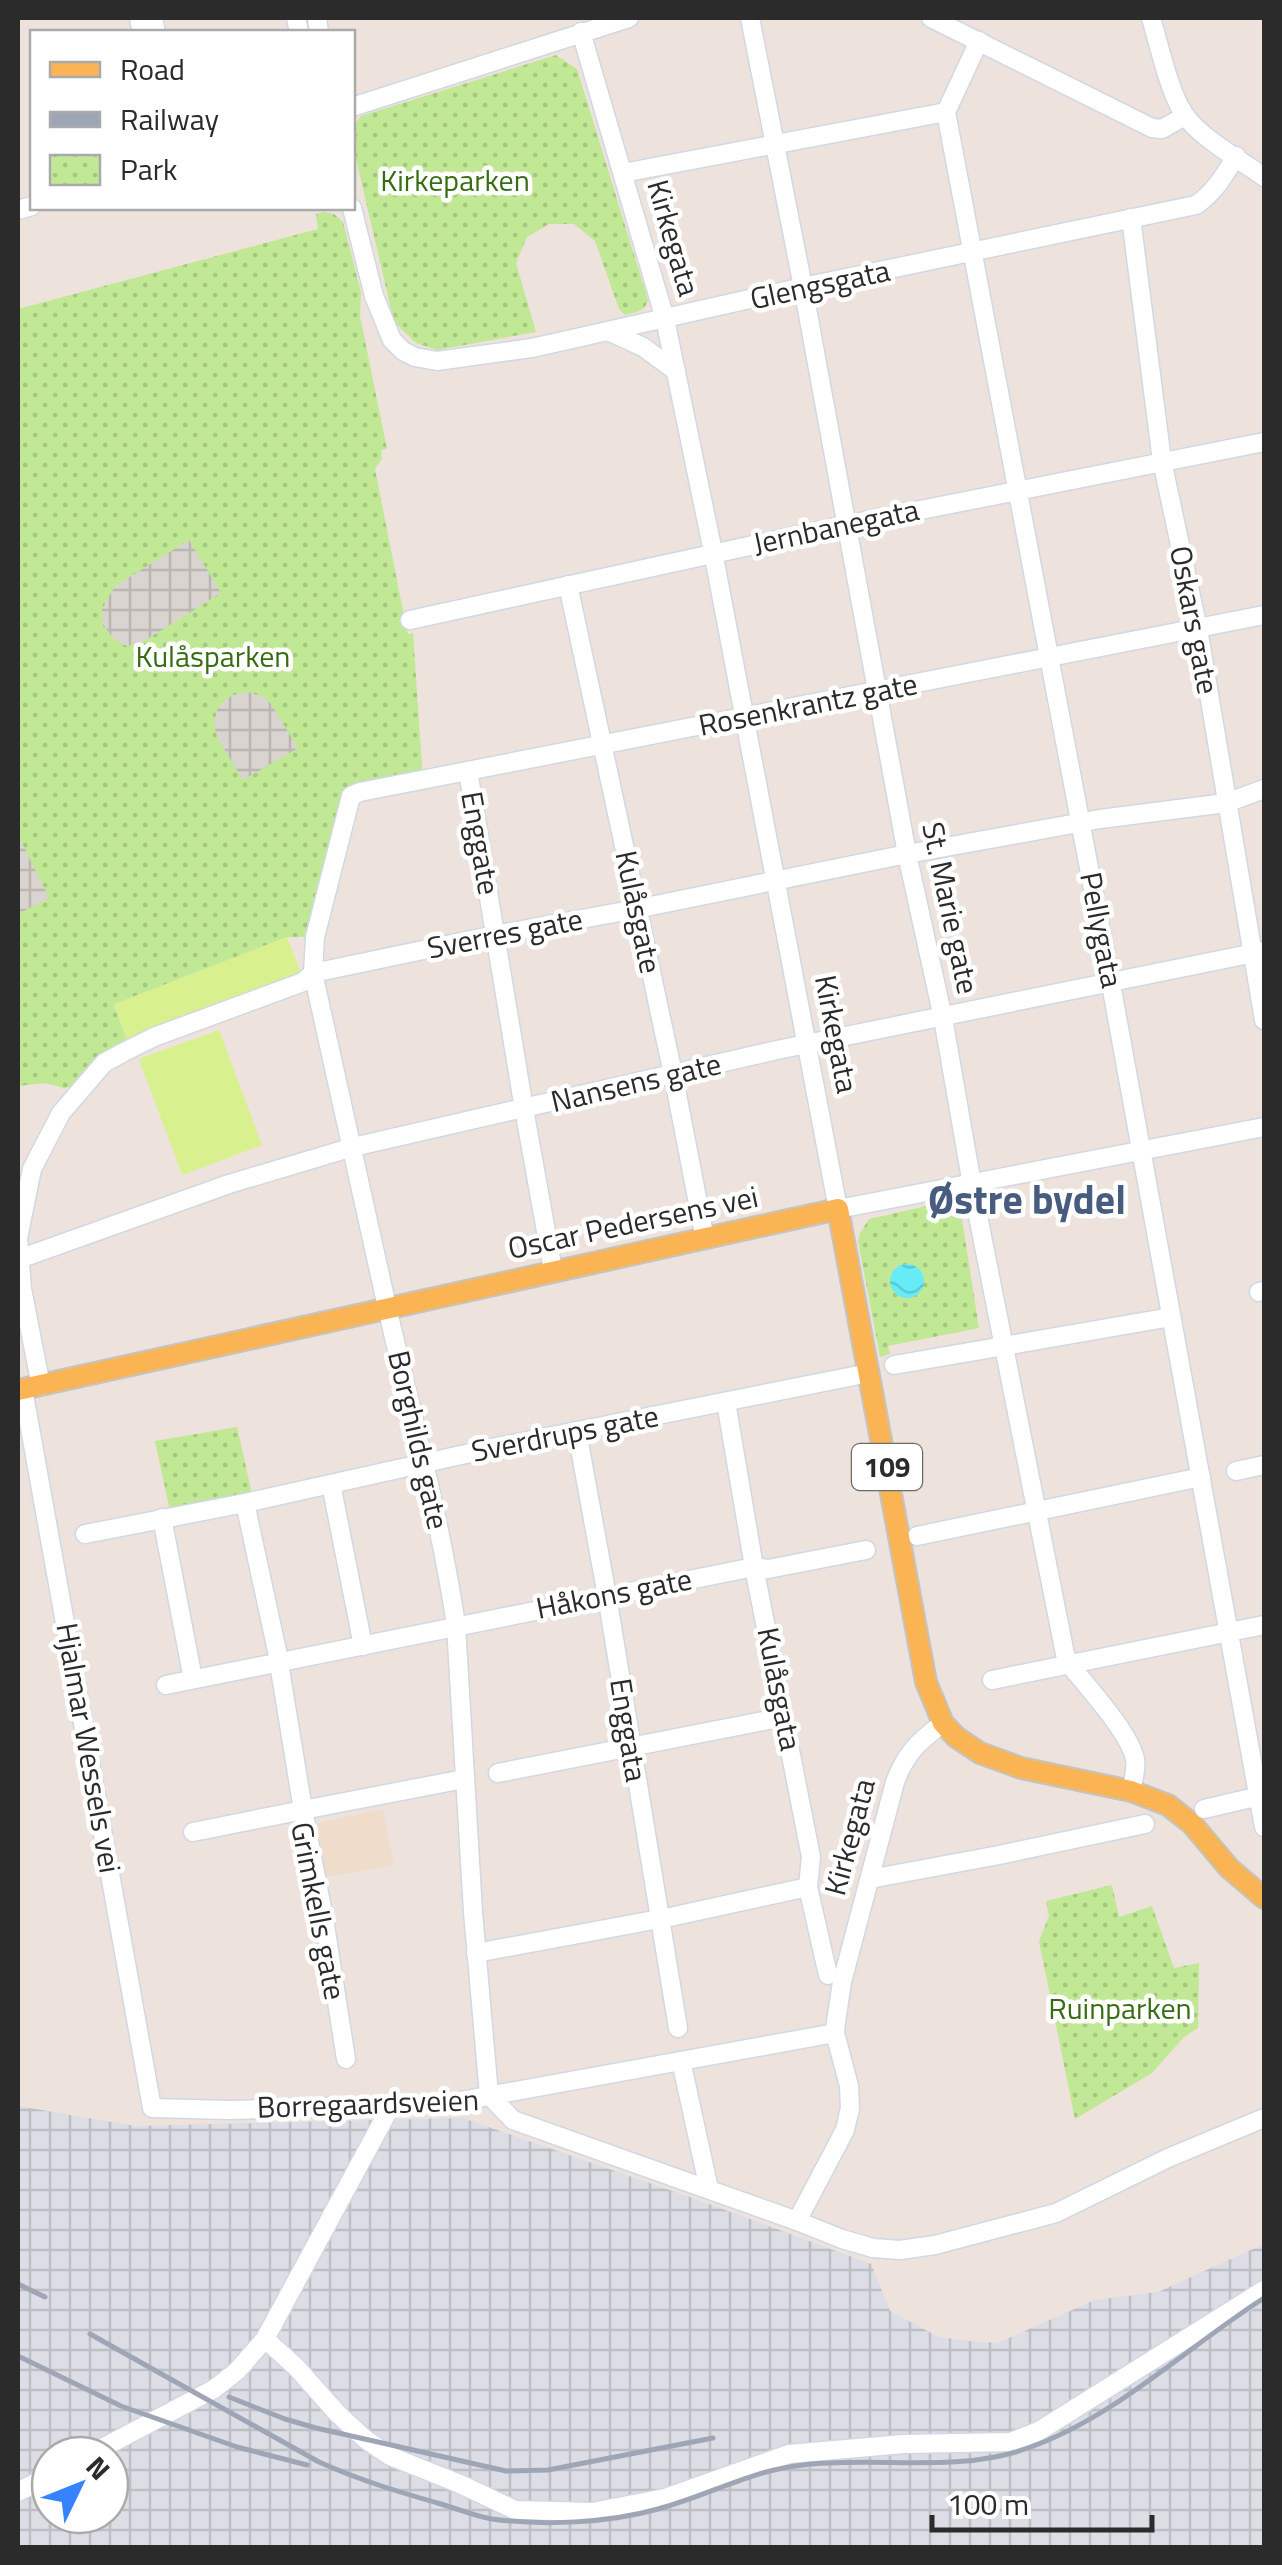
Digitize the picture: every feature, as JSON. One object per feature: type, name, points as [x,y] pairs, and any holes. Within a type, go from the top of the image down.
[{"type":"main road","name":"Oscar Pedersens vei","points":[[27,1388],[838,1209]]},
{"type":"main road","name":"Kirkegata","points":[[838,1209],[926,1682],[943,1723]]},
{"type":"main road","points":[[943,1723],[956,1737],[1001,1762],[1153,1797],[1181,1814],[1228,1868],[1264,1898]]},
{"type":"street","points":[[355,106],[629,18]]},
{"type":"street","name":"St. Marie gate","points":[[750,18],[907,854],[1064,1654],[1128,1741],[1135,1758],[1130,1791]]},
{"type":"street","points":[[931,18],[1152,128],[1162,129],[1184,116]]},
{"type":"street","points":[[1151,18],[1184,116],[1264,178]]},
{"type":"street","name":"Kirkegata","points":[[580,32],[666,320],[838,1209]]},
{"type":"street","points":[[622,174],[946,112],[980,41]]},
{"type":"street","name":"Pellygata","points":[[946,112],[1111,983],[1227,1631],[1262,1796],[1264,1827]]},
{"type":"street","name":"Glengsgata","points":[[351,211],[374,296],[392,340],[415,357],[437,361],[514,352],[1196,205],[1210,196],[1236,156]]},
{"type":"street","name":"Oskars gate","points":[[1131,218],[1162,462],[1198,629],[1226,803],[1258,952],[1264,1020]]},
{"type":"street","points":[[608,331],[644,347],[676,371]]},
{"type":"street","name":"Jernbanegata","points":[[410,620],[845,524],[1264,442]]},
{"type":"street","name":"Kulåsgate","points":[[568,585],[705,1238]]},
{"type":"street","name":"Rosenkrantz gate","points":[[352,796],[1264,615]]},
{"type":"street","name":"Enggate","points":[[468,772],[553,1270]]},
{"type":"street","name":"Sverres gate","points":[[27,1388],[18,1238],[32,1169],[61,1113],[104,1063],[154,1037],[303,982],[313,973],[907,854],[1080,822],[1226,803],[1264,789]]},
{"type":"street","name":"Borghilds gate","points":[[352,796],[315,936],[313,973],[425,1462],[456,1625],[476,1954],[489,2095]]},
{"type":"street","name":"Nansens gate","points":[[19,1259],[229,1184],[353,1147],[808,1044],[1258,952]]},
{"type":"street","name":"Oscar Pedersens vei","points":[[838,1209],[1264,1127]]},
{"type":"street","points":[[894,1366],[1171,1317]]},
{"type":"street","name":"Sverdrups gate","points":[[85,1534],[870,1373]]},
{"type":"street","name":"Hjalmar Wessels vei","points":[[27,1388],[152,2108]]},
{"type":"street","name":"Kulåsgata","points":[[726,1402],[811,1857],[808,1887],[828,1975]]},
{"type":"street","name":"Enggata","points":[[577,1432],[678,2028]]},
{"type":"street","points":[[1236,1471],[1264,1465]]},
{"type":"street","points":[[917,1536],[1201,1477]]},
{"type":"street","points":[[331,1484],[362,1646]]},
{"type":"street","points":[[245,1502],[279,1663],[303,1810],[464,1779]]},
{"type":"street","points":[[162,1518],[194,1679]]},
{"type":"street","name":"Håkons gate","points":[[166,1685],[754,1566],[768,1569],[866,1550]]},
{"type":"street","points":[[992,1680],[1264,1624]]},
{"type":"street","points":[[498,1773],[784,1716]]},
{"type":"street","name":"Kirkegata","points":[[835,2032],[842,1982],[894,1782],[916,1744],[943,1723]]},
{"type":"street","points":[[1204,1809],[1262,1796]]},
{"type":"street","name":"Grimkells gate","points":[[193,1832],[303,1810],[346,2059]]},
{"type":"street","points":[[870,1879],[1145,1824]]},
{"type":"street","points":[[476,1954],[808,1887]]},
{"type":"street","points":[[489,2095],[835,2032],[849,2086],[850,2108],[845,2130],[797,2221]]},
{"type":"street","points":[[681,2062],[709,2189]]},
{"type":"street","name":"Borregaardsveien","points":[[152,2108],[230,2110],[444,2104],[489,2095],[513,2120],[842,2239],[900,2250],[935,2245],[1056,2213],[1168,2158],[1264,2118]]},
{"type":"street","points":[[127,2435],[214,2389],[264,2339],[391,2106]]},
{"type":"street","points":[[264,2339],[296,2367],[338,2414],[390,2456],[514,2510],[592,2512],[665,2498],[788,2454],[904,2444],[1010,2442],[1039,2431],[1264,2290]]},
{"type":"shaded area","points":[[189,540],[221,593],[141,643],[126,646],[113,638],[103,624],[102,609],[115,586]]},
{"type":"shaded area","points":[[248,692],[271,704],[298,748],[243,780],[217,737],[214,723],[225,700]]},
{"type":"shaded area","points":[[22,843],[49,898],[18,914],[18,845]]},
{"type":"shaded area","points":[[383,1809],[394,1865],[325,1877],[317,1823]]},
{"type":"shaded area","points":[[18,2106],[135,2126],[463,2118],[871,2264],[890,2311],[939,2337],[968,2341],[997,2343],[1095,2300],[1158,2292],[1264,2244],[1264,2547],[18,2547]]},
{"type":"green space","name":"Kirkeparken","points":[[556,55],[577,69],[647,304],[640,311],[625,315],[619,309],[595,241],[574,224],[549,224],[527,237],[516,263],[536,332],[437,350],[416,343],[394,322],[355,155],[355,124],[361,116]]},
{"type":"green space","name":"Kulåsparken","points":[[324,212],[343,222],[361,292],[360,316],[387,449],[381,450],[382,459],[375,469],[408,634],[413,633],[423,780],[360,792],[315,937],[287,937],[114,1005],[128,1043],[104,1063],[82,1073],[70,1087],[46,1083],[18,1086],[18,309],[318,229],[316,214]]},
{"type":"green space","points":[[287,937],[302,976],[128,1043],[114,1004]]},
{"type":"green space","points":[[219,1030],[262,1145],[182,1175],[139,1059]]},
{"type":"green space","points":[[949,1201],[960,1206],[979,1328],[888,1346],[890,1354],[880,1357],[858,1241],[869,1219]],"holes":[[[910,1264],[923,1274],[922,1289],[895,1293],[892,1273]]]},
{"type":"green space","points":[[237,1427],[252,1494],[171,1516],[155,1441]]},
{"type":"green space","name":"Ruinparken","points":[[1112,1885],[1119,1917],[1152,1906],[1174,1968],[1199,1963],[1198,2028],[1184,2037],[1152,2073],[1075,2119],[1039,1941],[1049,1916],[1046,1901]]},
{"type":"water","points":[[907,1264],[919,1269],[924,1281],[919,1293],[907,1298],[895,1293],[890,1281],[895,1269]]},
{"type":"railway","points":[[18,2284],[45,2297]]},
{"type":"railway","points":[[90,2334],[319,2462],[485,2518],[554,2523],[639,2514],[784,2468],[831,2463],[973,2460],[1028,2448],[1060,2435],[1121,2400],[1264,2298]]},
{"type":"railway","points":[[18,2356],[121,2406],[237,2447],[307,2465]]},
{"type":"railway","points":[[229,2397],[316,2428],[506,2471],[548,2470],[713,2438]]},
{"type":"district","name":"Østre bydel","points":[[1027,1200]]}]
